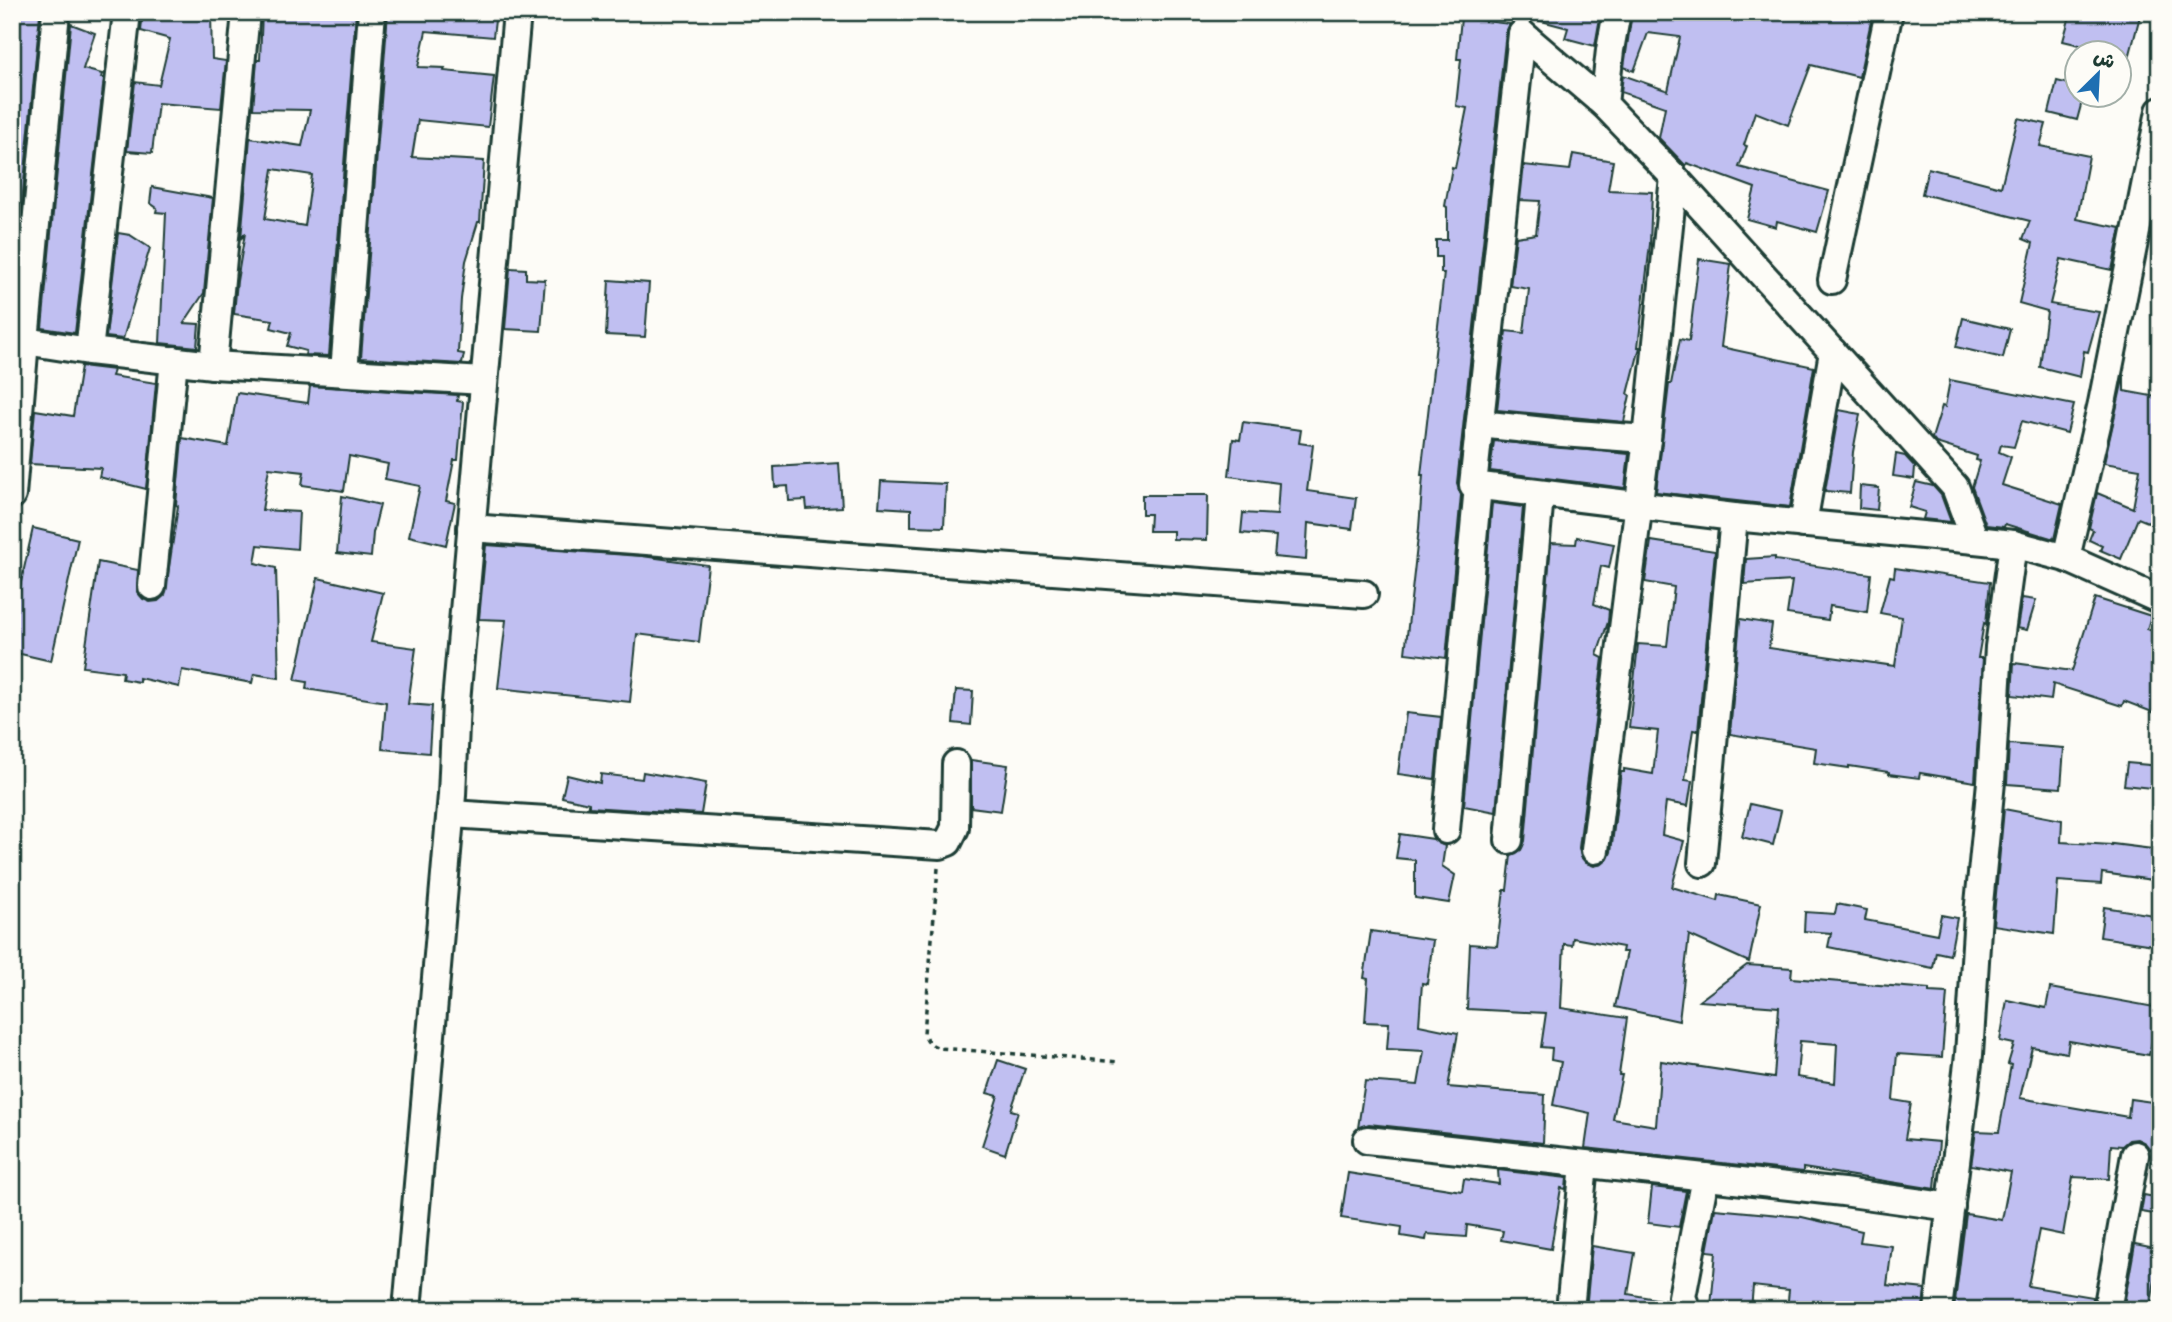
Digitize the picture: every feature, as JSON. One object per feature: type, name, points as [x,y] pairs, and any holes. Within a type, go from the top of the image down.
[{"type":"street","points":[[12,495],[18,340],[56,12]]},
{"type":"street","points":[[89,351],[127,12]]},
{"type":"street","points":[[213,365],[246,12]]},
{"type":"street","points":[[344,372],[372,12]]},
{"type":"street","points":[[407,1310],[451,814],[471,528],[517,12]]},
{"type":"street","points":[[1604,104],[1617,12]]},
{"type":"street","points":[[1832,280],[1889,12]]},
{"type":"street","points":[[1975,540],[1955,487],[1674,177],[1604,104],[1522,34],[1473,485],[1734,517],[2013,544],[2066,558],[2160,600]]},
{"type":"street","points":[[2066,558],[2102,403],[2160,111]]},
{"type":"street","points":[[1595,850],[1647,439],[1674,177]]},
{"type":"street","points":[[18,340],[213,365],[484,381]]},
{"type":"street","points":[[1803,524],[1833,352]]},
{"type":"street","points":[[152,586],[174,360]]},
{"type":"street","points":[[1480,424],[1647,439]]},
{"type":"street","points":[[1446,830],[1478,486]]},
{"type":"street","points":[[1509,840],[1540,495]]},
{"type":"street","points":[[1702,863],[1734,517]]},
{"type":"street","points":[[471,528],[1364,594]]},
{"type":"street","points":[[1938,1310],[1969,1055],[1999,647],[2013,544]]},
{"type":"street","points":[[451,814],[940,845],[948,842],[956,828],[956,764]]},
{"type":"street","points":[[1367,1140],[1951,1207]]},
{"type":"street","points":[[2107,1310],[2135,1155]]},
{"type":"street","points":[[1570,1310],[1584,1164]]},
{"type":"street","points":[[1687,1310],[1682,1297],[1705,1177]]},
{"type":"path","points":[[940,845],[924,1033],[926,1040],[939,1048],[1120,1062]]},
{"type":"building","points":[[12,12],[40,14],[12,308]]},
{"type":"building","points":[[143,12],[211,12],[212,59],[226,61],[221,108],[158,103],[152,153],[127,151],[135,82],[159,85],[170,39],[141,31]]},
{"type":"building","points":[[262,12],[356,12],[329,356],[305,355],[306,351],[287,346],[291,333],[271,328],[273,320],[234,314],[245,233],[241,239],[250,138],[302,146],[310,110],[253,109],[257,60],[260,60]],"holes":[[[273,169],[312,175],[305,226],[265,219]]]},
{"type":"building","points":[[388,12],[496,12],[493,37],[426,31],[418,67],[445,68],[444,71],[494,76],[488,127],[418,120],[412,157],[484,161],[480,222],[466,261],[461,299],[458,353],[464,354],[462,364],[361,358]]},
{"type":"building","points":[[1531,12],[1601,12],[1595,46],[1565,38],[1568,28],[1530,18]]},
{"type":"building","points":[[1632,12],[1873,12],[1859,77],[1811,65],[1788,125],[1755,112],[1744,145],[1747,146],[1739,167],[1829,191],[1817,232],[1777,221],[1776,227],[1747,219],[1755,188],[1687,163],[1686,166],[1659,138],[1665,107],[1621,92],[1623,75],[1668,91],[1680,37],[1648,33],[1634,71],[1624,67]]},
{"type":"building","points":[[2071,12],[2141,12],[2134,39],[2064,38],[2063,41]]},
{"type":"building","points":[[1461,18],[1510,24],[1506,32],[1457,483],[1461,495],[1446,658],[1405,653],[1419,528],[1421,475],[1444,273],[1441,273],[1441,257],[1436,257],[1436,240],[1447,240],[1445,206],[1467,108],[1456,106],[1461,59],[1457,59]]},
{"type":"building","points":[[71,24],[95,33],[83,69],[102,74],[101,78],[104,78],[75,333],[42,328]]},
{"type":"building","points":[[2057,81],[2064,83],[2064,108],[2080,108],[2077,120],[2049,113]]},
{"type":"building","points":[[2018,118],[2046,124],[2040,146],[2089,156],[2077,219],[2121,228],[2112,270],[2061,259],[2050,304],[2099,312],[2088,352],[2084,351],[2080,377],[2040,367],[2047,311],[2019,303],[2033,243],[2023,239],[2030,221],[1922,194],[1928,168],[2001,187]]},
{"type":"building","points":[[1573,154],[1613,161],[1608,190],[1652,192],[1640,347],[1624,422],[1497,410],[1506,331],[1524,333],[1529,289],[1510,286],[1516,237],[1536,234],[1540,201],[1520,200],[1524,165],[1570,170]]},
{"type":"building","points":[[152,187],[213,198],[204,293],[184,323],[199,324],[197,347],[160,343],[166,213],[156,212],[157,208],[150,203]]},
{"type":"building","points":[[118,233],[130,235],[150,248],[123,339],[106,337]]},
{"type":"building","points":[[1699,259],[1731,264],[1721,347],[1814,367],[1790,507],[1656,492],[1669,384],[1680,339],[1689,341]]},
{"type":"building","points":[[510,268],[526,269],[526,279],[545,280],[541,331],[505,329]]},
{"type":"building","points":[[609,280],[649,283],[645,337],[606,335]]},
{"type":"building","points":[[1963,318],[2010,329],[2003,358],[1956,347]]},
{"type":"building","points":[[81,366],[114,370],[112,376],[156,383],[146,489],[99,477],[101,468],[30,464],[35,410],[73,416]]},
{"type":"building","points":[[2124,375],[2124,391],[2157,397],[2156,406],[2160,407],[2160,527],[2138,518],[2121,559],[2100,550],[2102,546],[2089,540],[2093,530],[2089,528],[2097,493],[2133,508],[2140,469],[2104,463]]},
{"type":"building","points":[[1950,380],[2074,405],[2067,433],[2022,421],[2014,447],[2001,445],[1999,452],[2011,457],[2002,485],[2062,504],[2054,539],[2005,524],[2004,527],[1986,525],[1972,487],[1980,461],[1976,460],[1977,456],[1936,443],[1932,438],[1942,406],[1945,407]]},
{"type":"building","points":[[310,386],[458,395],[457,401],[463,402],[458,460],[454,460],[446,501],[455,503],[446,545],[409,536],[420,486],[385,479],[388,464],[349,456],[344,491],[302,485],[304,472],[269,468],[262,510],[299,512],[297,549],[258,545],[255,563],[276,568],[279,678],[254,674],[252,683],[182,670],[179,687],[139,678],[139,682],[122,679],[123,672],[83,667],[98,562],[138,570],[137,592],[143,599],[158,601],[165,595],[178,506],[182,438],[228,446],[237,393],[308,403]]},
{"type":"building","points":[[1839,410],[1860,414],[1853,452],[1850,493],[1825,491]]},
{"type":"building","points":[[1243,422],[1301,430],[1299,443],[1313,445],[1307,491],[1356,498],[1352,529],[1308,523],[1306,560],[1274,557],[1276,536],[1241,533],[1243,513],[1277,515],[1279,483],[1229,476],[1233,439],[1240,440]]},
{"type":"building","points":[[1494,441],[1629,454],[1625,488],[1490,471]]},
{"type":"building","points":[[1896,454],[1905,456],[1915,467],[1914,479],[1893,476]]},
{"type":"building","points":[[839,463],[842,507],[807,509],[806,500],[789,501],[788,486],[775,487],[774,467]]},
{"type":"building","points":[[881,481],[946,484],[944,527],[911,526],[911,509],[879,507]]},
{"type":"building","points":[[1916,482],[1933,486],[1941,495],[1951,522],[1923,519],[1925,512],[1909,507]]},
{"type":"building","points":[[1860,486],[1879,488],[1877,510],[1859,508]]},
{"type":"building","points":[[1142,495],[1208,495],[1207,540],[1173,539],[1173,531],[1149,531],[1150,514],[1142,514]]},
{"type":"building","points":[[342,496],[380,505],[373,533],[371,557],[337,553]]},
{"type":"building","points":[[1492,503],[1523,507],[1496,812],[1464,806]]},
{"type":"building","points":[[33,528],[78,539],[51,661],[12,652],[12,623]]},
{"type":"building","points":[[1577,537],[1614,544],[1609,568],[1601,566],[1594,604],[1609,610],[1608,622],[1597,655],[1603,658],[1579,848],[1581,857],[1594,866],[1608,859],[1621,772],[1624,772],[1624,769],[1653,774],[1658,731],[1629,728],[1638,644],[1667,646],[1674,587],[1645,582],[1651,541],[1715,551],[1698,731],[1693,730],[1685,780],[1692,781],[1688,806],[1666,802],[1662,835],[1684,841],[1672,887],[1718,901],[1719,895],[1761,904],[1749,962],[1689,935],[1679,1021],[1615,1007],[1627,952],[1622,952],[1623,947],[1573,938],[1572,945],[1564,944],[1561,1008],[1627,1018],[1619,1075],[1622,1075],[1613,1119],[1656,1126],[1661,1061],[1774,1078],[1779,1007],[1699,1001],[1747,965],[1792,968],[1791,978],[1929,989],[1929,992],[1947,993],[1942,1057],[1897,1054],[1893,1100],[1911,1103],[1905,1139],[1939,1142],[1935,1189],[1803,1168],[1803,1172],[1585,1148],[1590,1113],[1553,1105],[1561,1062],[1551,1060],[1552,1048],[1541,1047],[1546,1013],[1467,1009],[1470,944],[1497,946],[1511,855],[1521,850],[1525,841],[1551,543],[1576,544]],"holes":[[[1800,1041],[1837,1044],[1835,1083],[1797,1077]]]},
{"type":"building","points":[[486,545],[642,556],[708,565],[699,642],[637,634],[630,702],[498,688],[506,620],[479,619]]},
{"type":"building","points":[[1775,557],[1775,560],[1871,574],[1867,612],[1830,606],[1828,620],[1787,614],[1792,581],[1744,584],[1746,559]]},
{"type":"building","points":[[1895,568],[1990,582],[1986,624],[1984,623],[1978,658],[1983,658],[1975,782],[1920,773],[1919,778],[1814,763],[1816,748],[1730,734],[1740,619],[1772,624],[1769,648],[1895,666],[1902,617],[1880,613],[1890,576],[1894,577]]},
{"type":"building","points":[[318,578],[383,593],[371,642],[416,648],[408,704],[432,706],[429,753],[382,749],[386,702],[306,689],[307,682],[295,680]]},
{"type":"building","points":[[2022,598],[2036,600],[2027,630],[2017,628]]},
{"type":"building","points":[[2095,598],[2151,616],[2147,629],[2160,634],[2160,715],[2124,701],[2122,706],[2053,684],[2051,700],[2012,695],[2014,663],[2072,671]]},
{"type":"building","points":[[956,690],[973,691],[971,725],[953,723]]},
{"type":"building","points":[[1406,713],[1441,717],[1435,779],[1398,774]]},
{"type":"building","points":[[2009,744],[2064,748],[2061,788],[2007,784]]},
{"type":"building","points":[[971,760],[1008,765],[1001,811],[971,807]]},
{"type":"building","points":[[2127,763],[2160,766],[2160,789],[2124,785]]},
{"type":"building","points":[[643,772],[706,783],[701,814],[589,807],[589,803],[562,797],[567,775],[600,783],[601,774],[642,779]]},
{"type":"building","points":[[1750,804],[1781,811],[1773,845],[1742,837]]},
{"type":"building","points":[[2004,809],[2062,820],[2061,842],[2112,844],[2160,850],[2160,881],[2102,873],[2101,884],[2058,881],[2054,934],[1993,925]]},
{"type":"building","points":[[1400,834],[1433,839],[1445,846],[1442,866],[1455,875],[1449,903],[1415,898],[1415,860],[1396,858]]},
{"type":"building","points":[[1837,904],[1867,910],[1865,920],[1937,934],[1941,915],[1957,918],[1950,955],[1936,952],[1933,968],[1828,947],[1831,933],[1804,931],[1805,912],[1835,914]]},
{"type":"building","points":[[2104,907],[2160,916],[2160,946],[2100,937]]},
{"type":"building","points":[[1371,931],[1433,940],[1427,984],[1422,983],[1419,1025],[1458,1033],[1448,1087],[1545,1095],[1543,1143],[1369,1124],[1358,1128],[1365,1081],[1418,1085],[1424,1051],[1387,1049],[1389,1023],[1365,1022],[1368,979],[1364,978]]},
{"type":"building","points":[[2050,988],[2160,1008],[2160,1039],[2153,1037],[2149,1055],[2069,1041],[2067,1053],[2032,1047],[2020,1098],[2128,1117],[2130,1099],[2160,1103],[2155,1150],[2137,1139],[2129,1140],[2122,1146],[2111,1145],[2109,1179],[2073,1177],[2063,1235],[2039,1230],[2028,1286],[2093,1297],[2092,1310],[1954,1310],[1966,1214],[2002,1220],[2011,1172],[1971,1165],[1976,1131],[1999,1132],[2011,1065],[2008,1064],[2014,1044],[2000,1041],[2007,1000],[2046,1008]]},
{"type":"building","points":[[998,1060],[1025,1069],[1011,1110],[1018,1112],[1005,1154],[982,1146],[998,1096],[987,1093]]},
{"type":"building","points":[[1498,1170],[1567,1178],[1566,1189],[1561,1188],[1551,1249],[1501,1240],[1503,1231],[1467,1225],[1466,1237],[1427,1234],[1426,1240],[1401,1236],[1402,1227],[1341,1218],[1348,1173],[1462,1191],[1464,1179],[1499,1184]]},
{"type":"building","points":[[1652,1187],[1686,1191],[1679,1227],[1648,1223]]},
{"type":"building","points":[[2144,1195],[2160,1198],[2160,1215],[2141,1212]]},
{"type":"building","points":[[1715,1209],[1802,1217],[1862,1231],[1860,1242],[1892,1246],[1887,1285],[1925,1289],[1923,1310],[1787,1310],[1789,1290],[1753,1286],[1751,1310],[1711,1306],[1716,1252],[1707,1251]]},
{"type":"building","points":[[2135,1244],[2160,1249],[2150,1310],[2123,1310]]},
{"type":"building","points":[[1592,1246],[1635,1253],[1628,1294],[1667,1301],[1667,1310],[1586,1310]]}]
